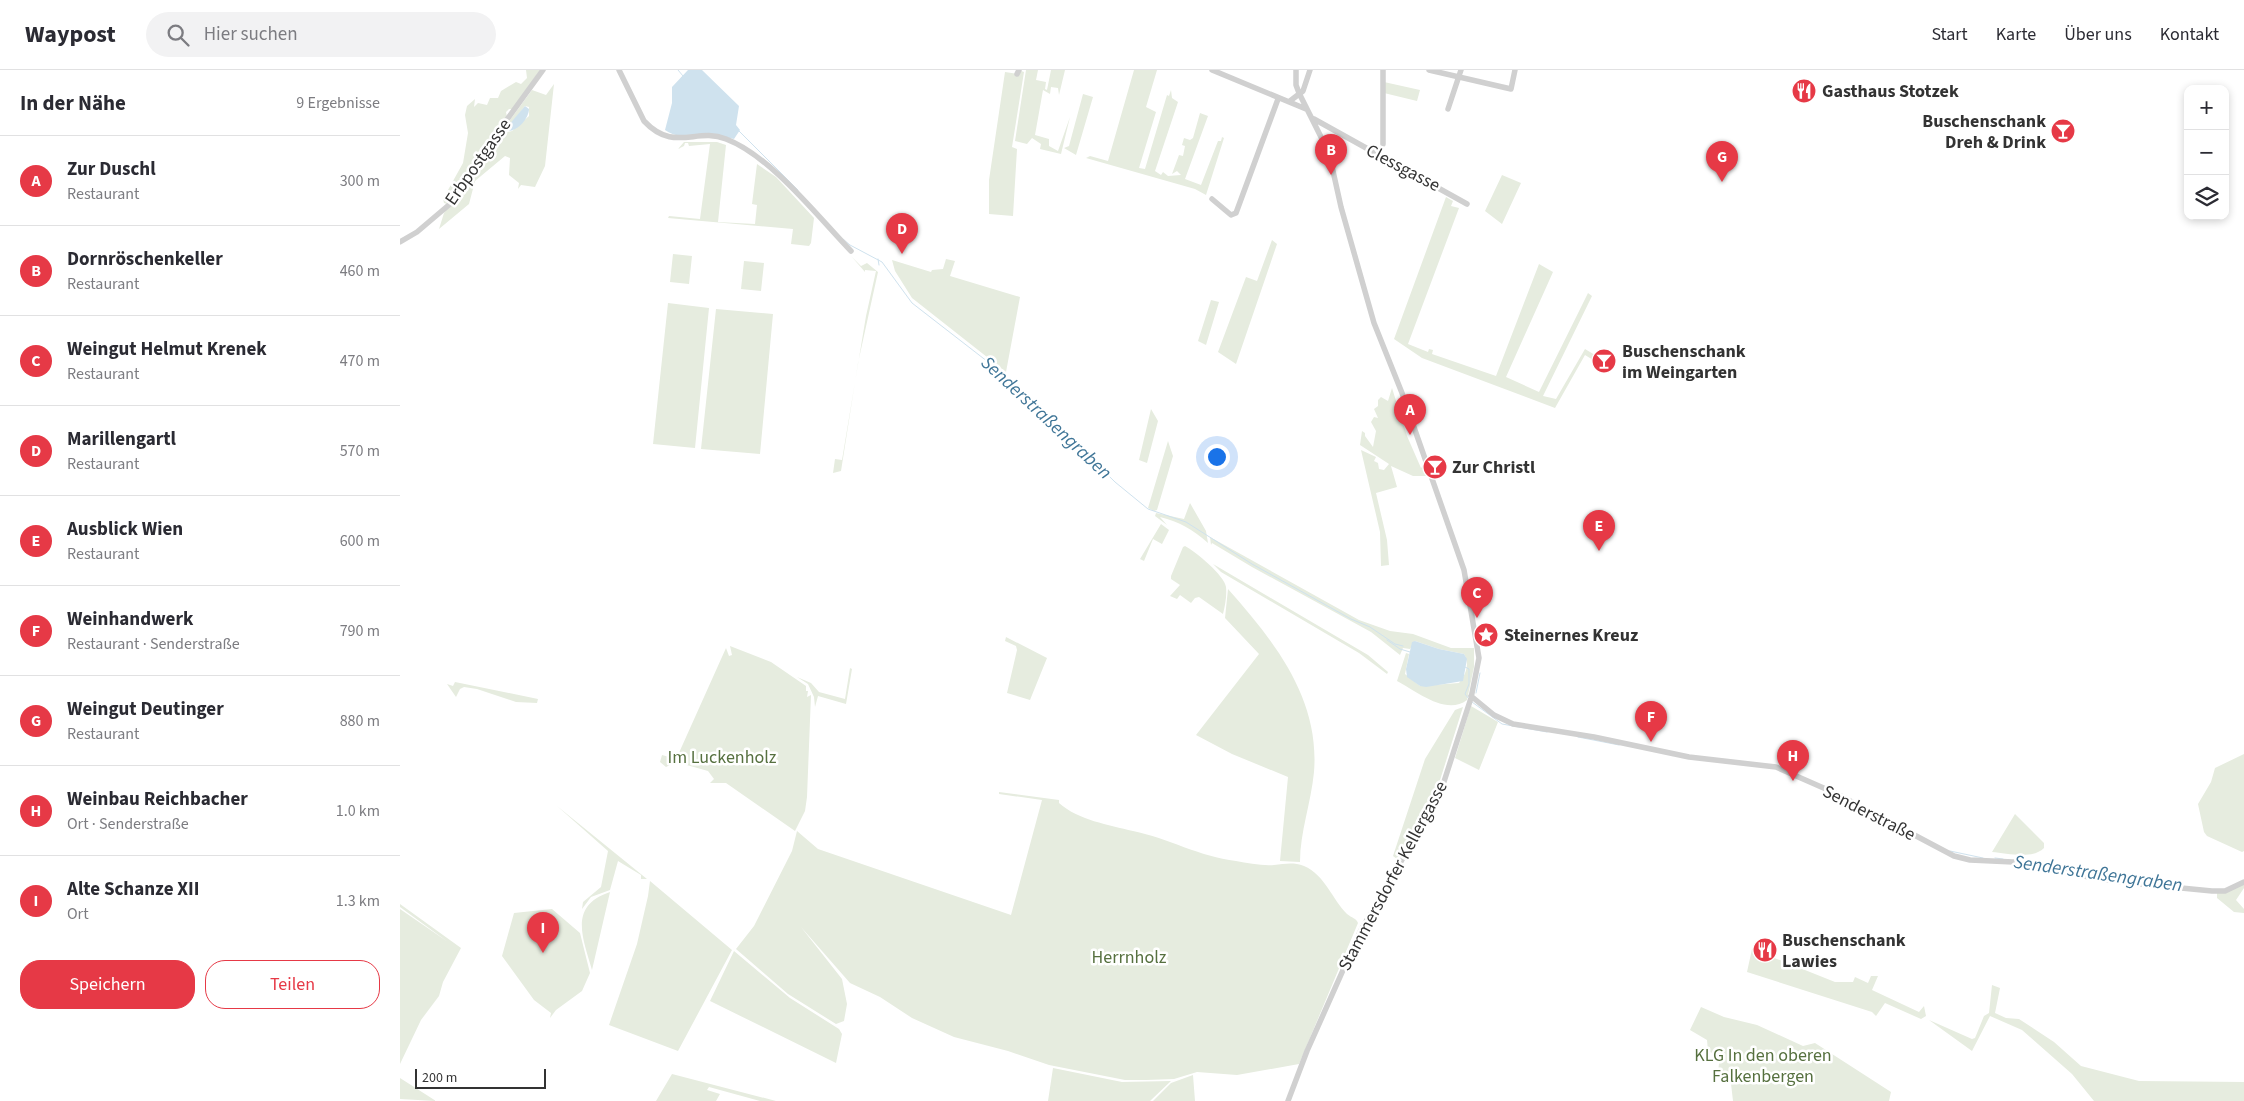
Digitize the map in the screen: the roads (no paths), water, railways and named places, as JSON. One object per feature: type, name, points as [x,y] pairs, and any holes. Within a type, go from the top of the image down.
[{"type":"street","name":"Erbpostgasse","points":[[400,242],[417,232],[450,204],[484,150],[544,70]]},
{"type":"street","points":[[620,70],[644,121],[650,127],[674,139],[725,138],[749,152],[780,178],[851,252]]},
{"type":"street","points":[[1212,70],[1306,109]]},
{"type":"street","name":"Stammersdorfer Kellergasse","points":[[1288,1101],[1307,1050],[1360,932],[1440,794],[1470,699],[1479,658],[1464,570],[1399,386],[1374,323],[1341,207],[1333,164],[1299,93],[1296,85],[1296,70]]},
{"type":"street","points":[[1290,101],[1303,91],[1310,70]]},
{"type":"street","points":[[1382,144],[1383,70]]},
{"type":"street","points":[[1429,70],[1511,89],[1515,70]]},
{"type":"street","points":[[1448,109],[1461,70]]},
{"type":"street","points":[[1212,199],[1234,215],[1278,99]]},
{"type":"street","name":"Clessgasse","points":[[1312,118],[1467,204]]},
{"type":"street","name":"Senderstraße","points":[[1470,699],[1494,715],[1513,724],[1594,737],[1697,758],[1776,767],[1835,793],[1935,848],[1970,860],[2013,862],[2089,877],[2212,891],[2225,891],[2244,882]]},
{"type":"water","points":[[688,70],[702,70],[739,106],[736,125],[740,130],[734,139],[681,136],[665,130],[672,103],[672,87]]},
{"type":"water","points":[[525,106],[529,109],[529,113],[525,120],[516,129],[508,131],[508,126]]},
{"type":"water","points":[[1415,641],[1439,649],[1464,654],[1467,659],[1463,681],[1426,687],[1420,686],[1407,677],[1406,669],[1412,642]]},
{"type":"waterway","name":"Senderstraßengraben","points":[[678,70],[683,76],[681,78]]},
{"type":"waterway","points":[[491,146],[502,132],[508,130]]},
{"type":"waterway","name":"Senderstraßengraben","points":[[739,131],[798,190]]},
{"type":"waterway","name":"Senderstraßengraben","points":[[843,239],[850,245],[882,262],[912,303],[1010,379],[1115,482],[1148,509],[1186,522],[1252,564],[1351,619],[1370,627],[1395,644],[1403,646]]},
{"type":"waterway","name":"Senderstraßengraben","points":[[878,259],[879,265]]},
{"type":"waterway","name":"Senderstraßengraben","points":[[1387,640],[1400,649],[1410,652]]},
{"type":"waterway","name":"Senderstraßengraben","points":[[1465,667],[1469,669],[1469,684],[1465,694],[1469,699]]},
{"type":"waterway","points":[[1476,693],[1480,673]]},
{"type":"waterway","name":"Senderstraßengraben","points":[[1472,702],[1502,724],[1547,732]]},
{"type":"waterway","name":"Senderstraßengraben","points":[[1578,737],[1619,745]]},
{"type":"waterway","name":"Senderstraßengraben","points":[[1884,816],[1894,821]]},
{"type":"waterway","name":"Senderstraßengraben","points":[[1950,851],[1983,858]]},
{"type":"waterway","name":"Senderstraßengraben","points":[[1995,858],[2003,859]]},
{"type":"waterway","name":"Senderstraßengraben","points":[[2143,881],[2181,885]]},
{"type":"place","name":"Gasthaus Stotzek","points":[[1804,91]]},
{"type":"place","name":"Buschenschank Dreh & Drink","points":[[2063,131]]},
{"type":"place","name":"Dornröschenkeller","points":[[1331,175]]},
{"type":"place","name":"Weingut Deutinger","points":[[1722,182]]},
{"type":"place","name":"Marillengartl","points":[[902,254]]},
{"type":"place","name":"Buschenschank im Weingarten","points":[[1604,361]]},
{"type":"place","name":"Zur Duschl","points":[[1410,435]]},
{"type":"place","name":"Zur Christl","points":[[1435,467]]},
{"type":"place","name":"Ausblick Wien","points":[[1599,551]]},
{"type":"place","name":"Weingut Helmut Krenek","points":[[1477,618]]},
{"type":"place","name":"Steinernes Kreuz","points":[[1486,635]]},
{"type":"place","name":"Weinhandwerk","points":[[1651,742]]},
{"type":"place","name":"Weinbau Reichbacher","points":[[1793,781]]},
{"type":"place","name":"Buschenschank Lawies","points":[[1765,950]]},
{"type":"place","name":"Alte Schanze XII","points":[[543,953]]},
{"type":"park label","name":"Im Luckenholz","points":[[722,757]]},
{"type":"park label","name":"Herrnholz","points":[[1129,957]]},
{"type":"park label","name":"KLG In den oberen Falkenbergen","points":[[1763,1065]]}]
